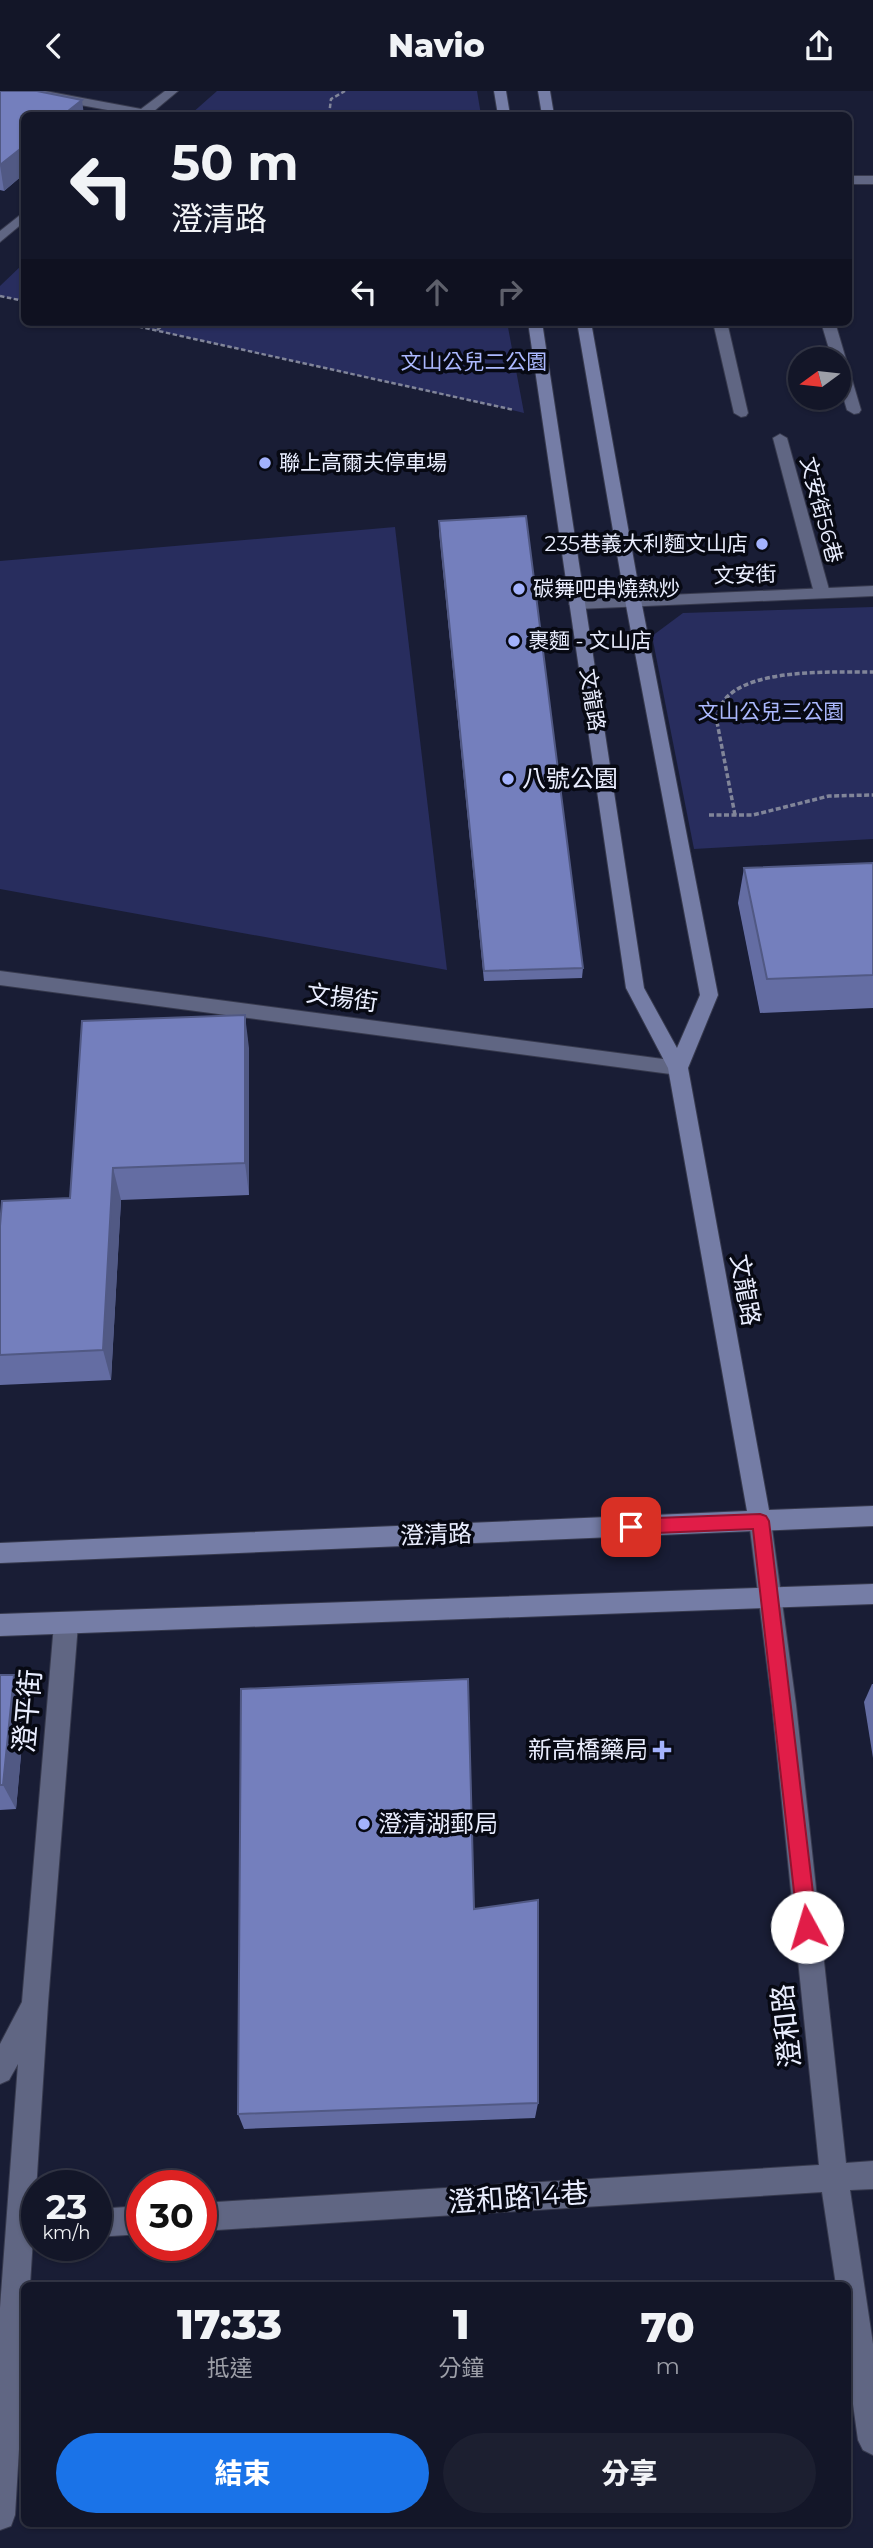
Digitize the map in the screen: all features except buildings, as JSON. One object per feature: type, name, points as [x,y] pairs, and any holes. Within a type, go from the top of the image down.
[{"type":"street","points":[[26,91],[131,112]]},
{"type":"street","points":[[149,112],[172,91]]},
{"type":"street","points":[[500,91],[504,112]]},
{"type":"street","points":[[544,91],[548,112]]},
{"type":"street","points":[[852,180],[873,180]]},
{"type":"street","points":[[0,238],[21,219]]},
{"type":"street","name":"文龍路","points":[[536,326],[635,988],[678,1068],[760,1521]]},
{"type":"street","points":[[585,326],[709,995],[678,1068]]},
{"type":"street","points":[[721,326],[741,414]]},
{"type":"street","points":[[829,326],[854,410]]},
{"type":"street","name":"文安街56巷","points":[[780,438],[822,593]]},
{"type":"street","name":"文安街","points":[[578,604],[873,591]]},
{"type":"street","name":"文揚街","points":[[0,978],[678,1068]]},
{"type":"street","name":"澄清路","points":[[0,1553],[873,1516]]},
{"type":"street","name":"澄和路","points":[[760,1521],[771,1599],[834,2177],[850,2282]]},
{"type":"street","points":[[0,1625],[873,1594]]},
{"type":"street","name":"澄平街","points":[[30,2170],[34,2003],[66,1624]]},
{"type":"street","points":[[0,2071],[34,2003]]},
{"type":"street","name":"澄和路14巷","points":[[217,2216],[873,2175]]},
{"type":"street","name":"澄平街","points":[[23,2282],[25,2261]]},
{"type":"street","name":"澄和路","points":[[851,2291],[873,2439]]},
{"type":"street","name":"澄平街","points":[[0,2515],[21,2299]]},
{"type":"path","points":[[329,112],[331,100],[345,91]]},
{"type":"path","points":[[0,296],[21,300]]},
{"type":"path","points":[[135,326],[524,413],[548,412]]},
{"type":"path","points":[[157,331],[163,326]]},
{"type":"path","points":[[735,815],[716,717],[721,700],[735,687],[761,678],[873,672]]},
{"type":"path","points":[[675,815],[756,815],[803,800],[855,792],[873,795]]},
{"type":"green space","points":[[217,91],[477,91],[480,112],[193,112]]},
{"type":"green space","points":[[21,266],[21,300],[0,296],[0,286]]},
{"type":"green space","name":"文山公兒二公園","points":[[136,326],[508,326],[524,413]]},
{"type":"green space","points":[[395,527],[447,970],[0,889],[0,561]]},
{"type":"green space","name":"文山公兒三公園","points":[[873,607],[873,839],[694,849],[652,636],[683,613]]},
{"type":"place","name":"聯上高爾夫停車場","points":[[265,463]]},
{"type":"place","name":"235巷義大利麵文山店","points":[[762,544]]},
{"type":"place","name":"碳舞吧串燒熱炒","points":[[519,589]]},
{"type":"place","name":"裹麵 - 文山店","points":[[514,641]]},
{"type":"place","name":"八號公園","points":[[508,779]]},
{"type":"place","name":"新高橋藥局","points":[[662,1750]]},
{"type":"place","name":"澄清湖郵局","points":[[364,1824]]},
{"type":"route","points":[[631,1527],[760,1521],[807,1927]]}]
